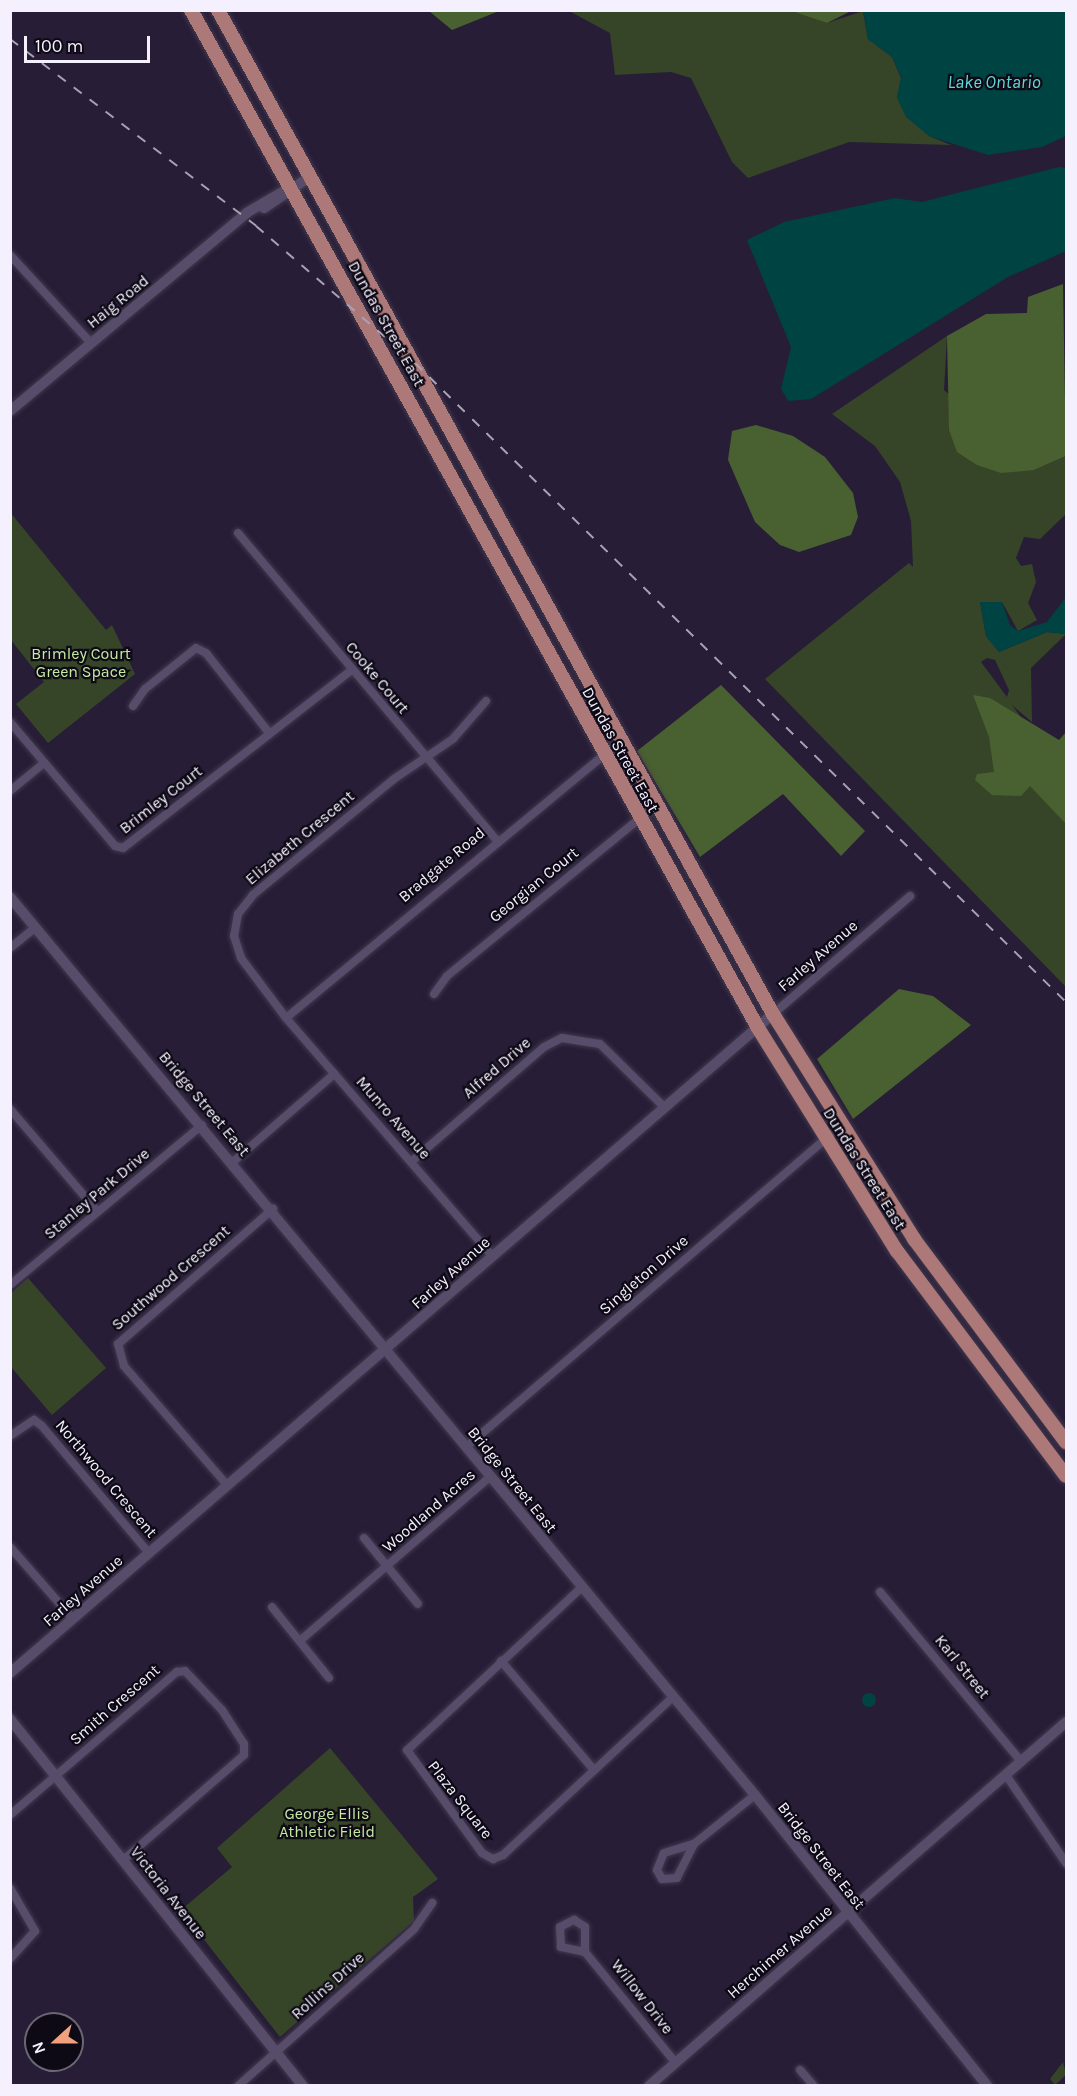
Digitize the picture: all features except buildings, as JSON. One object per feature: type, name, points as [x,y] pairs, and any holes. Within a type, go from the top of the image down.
[{"type":"main road","name":"Dundas Street East","points":[[191,10],[758,1028],[825,1140],[926,1292],[1066,1476]]},
{"type":"main road","name":"Dundas Street East","points":[[218,10],[773,1014],[841,1126],[942,1280],[1066,1442]]},
{"type":"main road","points":[[217,55],[237,44]]},
{"type":"main road","points":[[458,490],[478,478]]},
{"type":"main road","points":[[516,595],[535,582]]},
{"type":"main road","points":[[727,975],[745,964]]},
{"type":"street","name":"Haig Road","points":[[10,411],[246,218],[311,176]]},
{"type":"street","points":[[10,255],[91,343]]},
{"type":"street","name":"Cooke Court","points":[[238,533],[350,671],[496,839]]},
{"type":"street","points":[[133,706],[145,689],[196,648],[206,653],[270,734]]},
{"type":"street","name":"Brimley Court","points":[[10,722],[44,763],[123,848],[350,671]]},
{"type":"street","name":"Elizabeth Crescent","points":[[334,1074],[286,1018],[241,958],[234,936],[238,914],[273,878],[468,726],[486,701]]},
{"type":"street","name":"Bradgate Road","points":[[286,1018],[496,839],[603,751],[621,740]]},
{"type":"street","points":[[10,791],[44,763]]},
{"type":"street","name":"Georgian Court","points":[[434,994],[447,976],[657,803]]},
{"type":"street","name":"Farley Avenue","points":[[10,1672],[910,896]]},
{"type":"street","name":"Bridge Street East","points":[[10,897],[234,1161],[581,1588],[674,1696],[987,2085]]},
{"type":"street","points":[[10,948],[36,927]]},
{"type":"street","name":"Alfred Drive","points":[[412,1161],[544,1047],[562,1038],[600,1044],[664,1107]]},
{"type":"street","name":"Munro Avenue","points":[[234,1161],[334,1074],[412,1161],[492,1256]]},
{"type":"street","points":[[10,1109],[98,1212]]},
{"type":"street","name":"Stanley Park Drive","points":[[10,1285],[202,1125]]},
{"type":"street","name":"Singleton Drive","points":[[466,1447],[841,1126]]},
{"type":"street","name":"Southwood Crescent","points":[[228,1486],[124,1366],[118,1344],[273,1209]]},
{"type":"street","name":"Northwood Crescent","points":[[10,1436],[34,1420],[42,1426],[149,1553]]},
{"type":"street","name":"Woodland Acres","points":[[302,1639],[490,1477]]},
{"type":"street","name":"Woodland Acres","points":[[364,1538],[418,1604]]},
{"type":"street","points":[[10,1547],[73,1619]]},
{"type":"street","name":"Plaza Square","points":[[581,1588],[407,1750],[482,1853],[493,1859],[503,1855],[674,1696]]},
{"type":"street","name":"Karl Street","points":[[880,1592],[1021,1761]]},
{"type":"street","points":[[272,1607],[302,1639],[329,1678]]},
{"type":"street","points":[[501,1661],[594,1770]]},
{"type":"street","name":"Smith Crescent","points":[[56,1776],[177,1672],[193,1676],[222,1710],[244,1744],[244,1755],[123,1860]]},
{"type":"street","name":"Victoria Avenue","points":[[10,1719],[275,2054],[303,2085]]},
{"type":"street","name":"Herchimer Avenue","points":[[649,2085],[1066,1722]]},
{"type":"street","points":[[1006,1775],[1066,1863]]},
{"type":"street","points":[[10,1815],[56,1776]]},
{"type":"street","points":[[694,1844],[677,1878],[662,1879],[657,1870],[664,1853],[694,1844],[755,1795]]},
{"type":"street","points":[[10,1888],[35,1931],[10,1959]]},
{"type":"street","name":"Rollins Drive","points":[[238,2085],[414,1929],[432,1904]]},
{"type":"street","name":"Willow Drive","points":[[585,1952],[675,2062]]},
{"type":"street","points":[[800,2070],[814,2085]]},
{"type":"green space","points":[[792,10],[827,23],[863,11],[868,39],[892,57],[901,78],[897,98],[929,136],[951,145],[849,142],[748,178],[732,162],[691,78],[671,72],[615,75],[610,33],[569,11]]},
{"type":"green space","points":[[947,336],[944,390],[1034,470],[1066,456],[1066,514],[1040,539],[1024,537],[1016,558],[1021,566],[1032,564],[1036,582],[1028,603],[1037,620],[1018,631],[1002,602],[980,602],[986,636],[999,652],[1047,632],[1066,634],[1031,668],[1032,722],[1012,705],[1060,770],[1066,766],[1066,987],[765,679],[909,563],[913,567],[911,521],[900,482],[875,446],[832,414]],"holes":[[[987,658],[995,660],[1009,690],[1007,697],[981,662]]]},
{"type":"green space","name":"Brimley Court Green Space","points":[[10,512],[106,630],[112,625],[135,674],[48,743],[16,704],[44,682],[11,640]]},
{"type":"green space","points":[[28,1278],[106,1368],[52,1415],[11,1367],[11,1293]]},
{"type":"green space","name":"George Ellis Athletic Field","points":[[330,1748],[438,1879],[413,1897],[414,1921],[280,2037],[181,1910],[232,1867],[217,1848]]},
{"type":"green space","points":[[1063,2062],[1066,2075],[1055,2085],[1050,2079]]},
{"type":"shaded area","points":[[429,11],[499,11],[452,30]]},
{"type":"shaded area","points":[[792,11],[851,11],[827,23]]},
{"type":"shaded area","points":[[1063,284],[1066,456],[1034,470],[1001,473],[977,465],[957,452],[949,430],[947,336],[986,314],[1027,313],[1028,297]]},
{"type":"shaded area","points":[[756,425],[793,436],[825,457],[853,493],[858,517],[851,535],[799,552],[780,545],[755,522],[728,460],[732,431]]},
{"type":"shaded area","points":[[721,685],[865,831],[841,856],[783,794],[700,857],[637,751]]},
{"type":"shaded area","points":[[973,695],[990,698],[1059,740],[1066,732],[1066,824],[1030,786],[1021,796],[992,795],[975,780],[977,774],[994,772],[989,737]]},
{"type":"shaded area","points":[[899,989],[933,996],[971,1025],[853,1119],[817,1059]]},
{"type":"water","name":"Lake Ontario","points":[[863,10],[1066,11],[1066,136],[1042,147],[988,155],[929,136],[906,117],[897,98],[901,77],[892,57],[868,39]]},
{"type":"water","points":[[1059,167],[1066,168],[1066,251],[1008,277],[811,399],[788,401],[781,389],[791,347],[747,240],[784,222],[895,198],[922,202]]},
{"type":"water","points":[[1066,597],[1066,634],[1047,632],[999,652],[986,636],[980,602],[1002,602],[1010,625],[1018,631],[1047,622]]},
{"type":"water","points":[[869,1693],[874,1695],[876,1700],[874,1705],[869,1707],[864,1705],[862,1700],[864,1695]]},
{"type":"railway","points":[[10,39],[256,226],[415,363],[1066,1002]]}]
